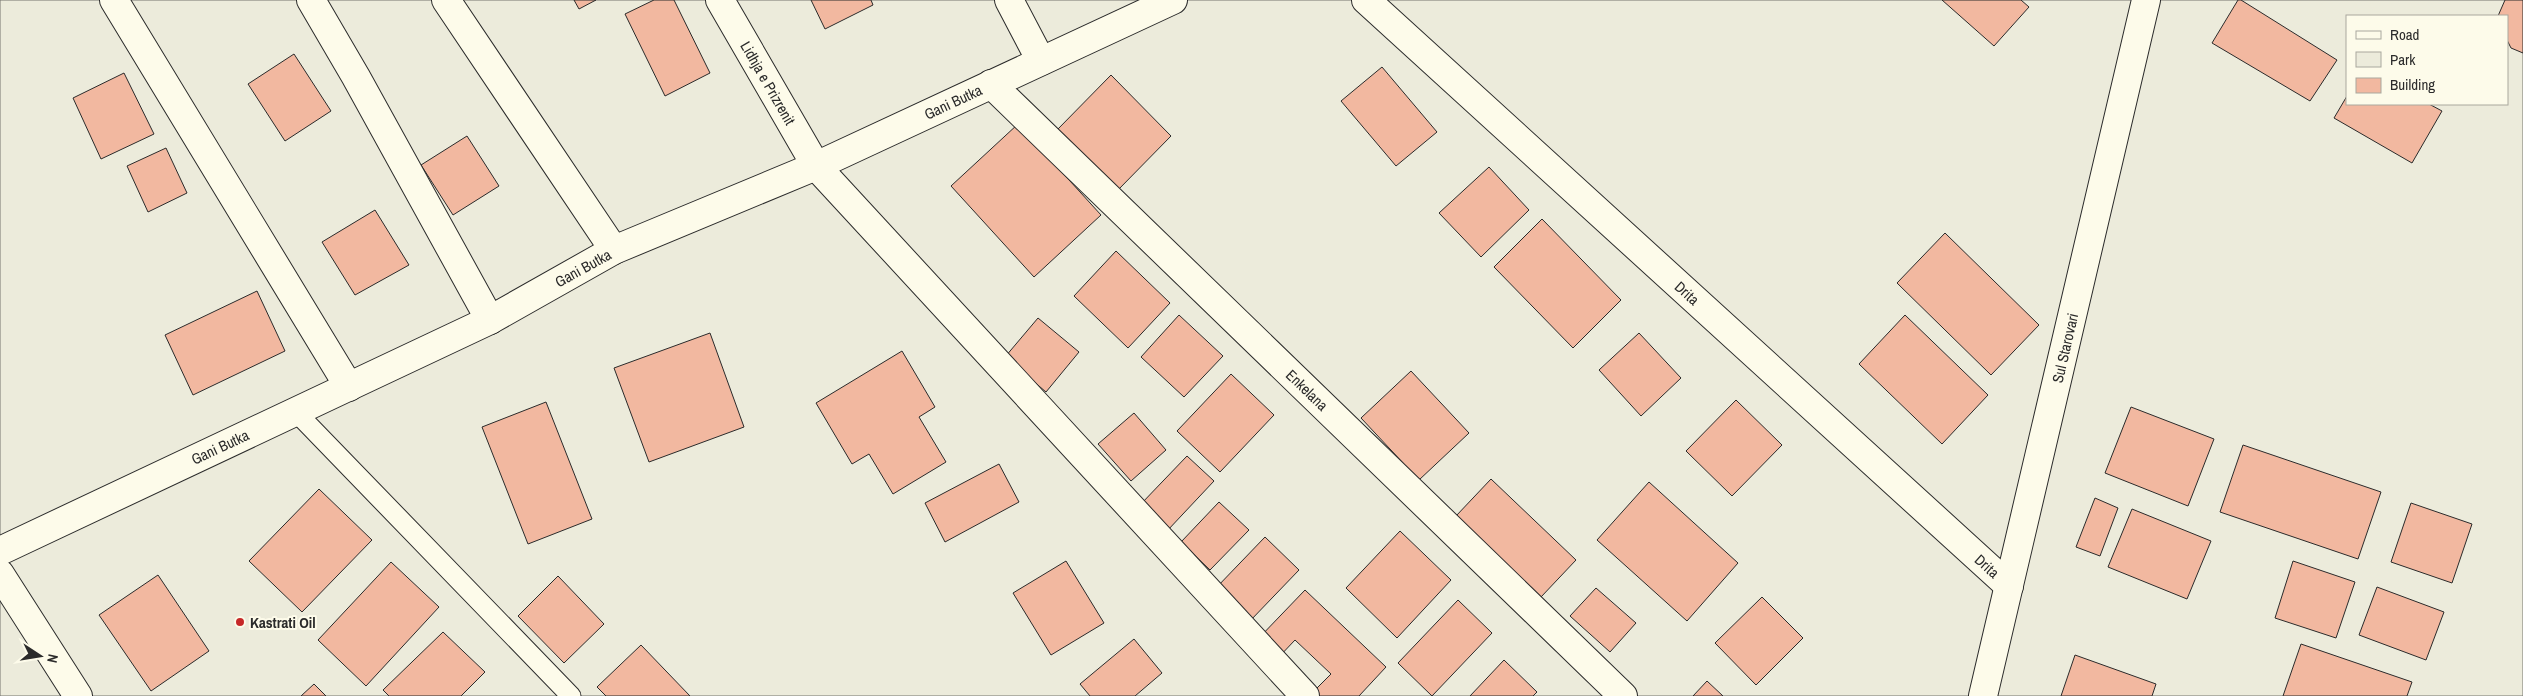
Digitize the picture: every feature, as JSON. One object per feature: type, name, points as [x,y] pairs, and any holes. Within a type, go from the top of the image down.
[{"type":"street","points":[[114,0],[350,387]]},
{"type":"street","points":[[310,0],[356,77],[490,320]]},
{"type":"street","points":[[446,0],[614,250]]},
{"type":"street","name":"Lidhja e Prizrenit","points":[[720,0],[816,166],[1305,696]]},
{"type":"street","points":[[1009,0],[1041,61]]},
{"type":"street","name":"Gani Butka","points":[[0,551],[490,320],[614,250],[816,166],[1173,0]]},
{"type":"street","name":"Drita","points":[[1366,0],[2009,586]]},
{"type":"street","name":"Sul Starovari","points":[[1983,696],[2146,0]]},
{"type":"street","name":"Enkelana","points":[[991,84],[1623,696]]},
{"type":"street","points":[[0,574],[78,696]]},
{"type":"lane","points":[[296,412],[571,696]]},
{"type":"green space","points":[[0,0],[2523,0],[2523,696],[0,696]]},
{"type":"building","points":[[574,0],[596,0],[579,9]]},
{"type":"building","points":[[654,0],[674,0],[710,73],[665,96],[625,14]]},
{"type":"building","points":[[811,0],[871,0],[873,5],[825,29]]},
{"type":"building","points":[[1942,0],[2021,0],[2029,7],[1994,46]]},
{"type":"building","points":[[2238,0],[2241,0],[2337,60],[2310,101],[2212,43]]},
{"type":"building","points":[[2505,0],[2523,0],[2523,53],[2511,48],[2508,42],[2508,15],[2498,15]]},
{"type":"building","points":[[294,54],[331,111],[285,141],[248,84]]},
{"type":"building","points":[[1382,67],[1437,132],[1396,166],[1341,101]]},
{"type":"building","points":[[124,73],[154,134],[101,159],[73,98]]},
{"type":"building","points":[[1111,75],[1171,136],[1117,191],[1057,130]]},
{"type":"building","points":[[2346,98],[2346,105],[2431,105],[2442,111],[2412,163],[2334,118]]},
{"type":"building","points":[[1018,124],[1101,215],[1034,277],[951,186]]},
{"type":"building","points":[[467,136],[499,186],[453,215],[421,165]]},
{"type":"building","points":[[166,148],[187,193],[148,212],[127,166]]},
{"type":"building","points":[[1489,167],[1529,210],[1481,257],[1439,213]]},
{"type":"building","points":[[375,210],[409,265],[355,295],[322,242]]},
{"type":"building","points":[[1542,219],[1621,300],[1573,348],[1494,267]]},
{"type":"building","points":[[1945,233],[2039,325],[1991,375],[1897,283]]},
{"type":"building","points":[[1116,251],[1170,303],[1128,348],[1074,296]]},
{"type":"building","points":[[257,291],[285,351],[193,395],[165,335]]},
{"type":"building","points":[[1179,315],[1223,356],[1184,397],[1141,357]]},
{"type":"building","points":[[1905,315],[1988,395],[1942,444],[1859,364]]},
{"type":"building","points":[[1038,318],[1079,352],[1046,392],[1005,357]]},
{"type":"building","points":[[710,333],[744,427],[649,462],[614,368]]},
{"type":"building","points":[[1639,333],[1681,378],[1641,416],[1599,370]]},
{"type":"building","points":[[902,351],[935,407],[919,417],[946,462],[893,494],[869,454],[852,464],[816,403]]},
{"type":"building","points":[[1411,371],[1469,433],[1419,480],[1361,418]]},
{"type":"building","points":[[1231,374],[1274,415],[1220,472],[1177,431]]},
{"type":"building","points":[[1736,400],[1782,445],[1732,496],[1686,451]]},
{"type":"building","points":[[546,402],[592,519],[528,544],[482,427]]},
{"type":"building","points":[[2131,407],[2214,439],[2188,506],[2105,473]]},
{"type":"building","points":[[1134,413],[1166,450],[1131,481],[1098,444]]},
{"type":"building","points":[[2243,445],[2381,492],[2358,559],[2220,512]]},
{"type":"building","points":[[1187,456],[1214,481],[1167,531],[1140,505]]},
{"type":"building","points":[[999,464],[1019,502],[945,542],[925,503]]},
{"type":"building","points":[[1491,479],[1576,560],[1541,597],[1456,516]]},
{"type":"building","points":[[1649,482],[1738,563],[1687,621],[1597,540]]},
{"type":"building","points":[[319,489],[372,540],[302,612],[249,561]]},
{"type":"building","points":[[2095,498],[2118,508],[2100,556],[2076,547]]},
{"type":"building","points":[[1219,502],[1249,530],[1210,570],[1181,542]]},
{"type":"building","points":[[2411,503],[2472,524],[2452,583],[2391,562]]},
{"type":"building","points":[[2132,509],[2211,541],[2187,599],[2108,567]]},
{"type":"building","points":[[1400,531],[1451,580],[1397,638],[1346,588]]},
{"type":"building","points":[[1265,537],[1299,570],[1249,622],[1215,589]]},
{"type":"building","points":[[1066,561],[1104,623],[1051,655],[1013,593]]},
{"type":"building","points":[[2293,561],[2355,582],[2336,638],[2275,618]]},
{"type":"building","points":[[391,562],[439,607],[366,686],[318,640]]},
{"type":"building","points":[[158,575],[209,651],[151,691],[99,615]]},
{"type":"building","points":[[558,576],[604,624],[564,663],[518,616]]},
{"type":"building","points":[[2377,587],[2444,612],[2426,660],[2359,635]]},
{"type":"building","points":[[1596,588],[1636,623],[1610,652],[1570,616]]},
{"type":"building","points":[[1305,590],[1386,667],[1359,696],[1315,696],[1312,693],[1331,674],[1295,640],[1277,659],[1257,640]]},
{"type":"building","points":[[1762,597],[1803,638],[1756,685],[1715,643]]},
{"type":"building","points":[[1458,600],[1492,633],[1432,696],[1398,663]]},
{"type":"building","points":[[443,632],[485,672],[461,696],[389,696],[383,690]]},
{"type":"building","points":[[1134,639],[1162,673],[1135,696],[1090,696],[1080,684]]},
{"type":"building","points":[[2301,644],[2412,682],[2407,696],[2283,696]]},
{"type":"building","points":[[641,645],[690,696],[606,696],[597,687]]},
{"type":"building","points":[[2075,655],[2156,684],[2152,696],[2061,696]]},
{"type":"building","points":[[1504,660],[1537,692],[1533,696],[1470,696]]},
{"type":"building","points":[[1707,681],[1723,696],[1693,696]]},
{"type":"building","points":[[314,684],[326,696],[301,696]]},
{"type":"place","name":"Kastrati Oil","points":[[240,622]]}]
